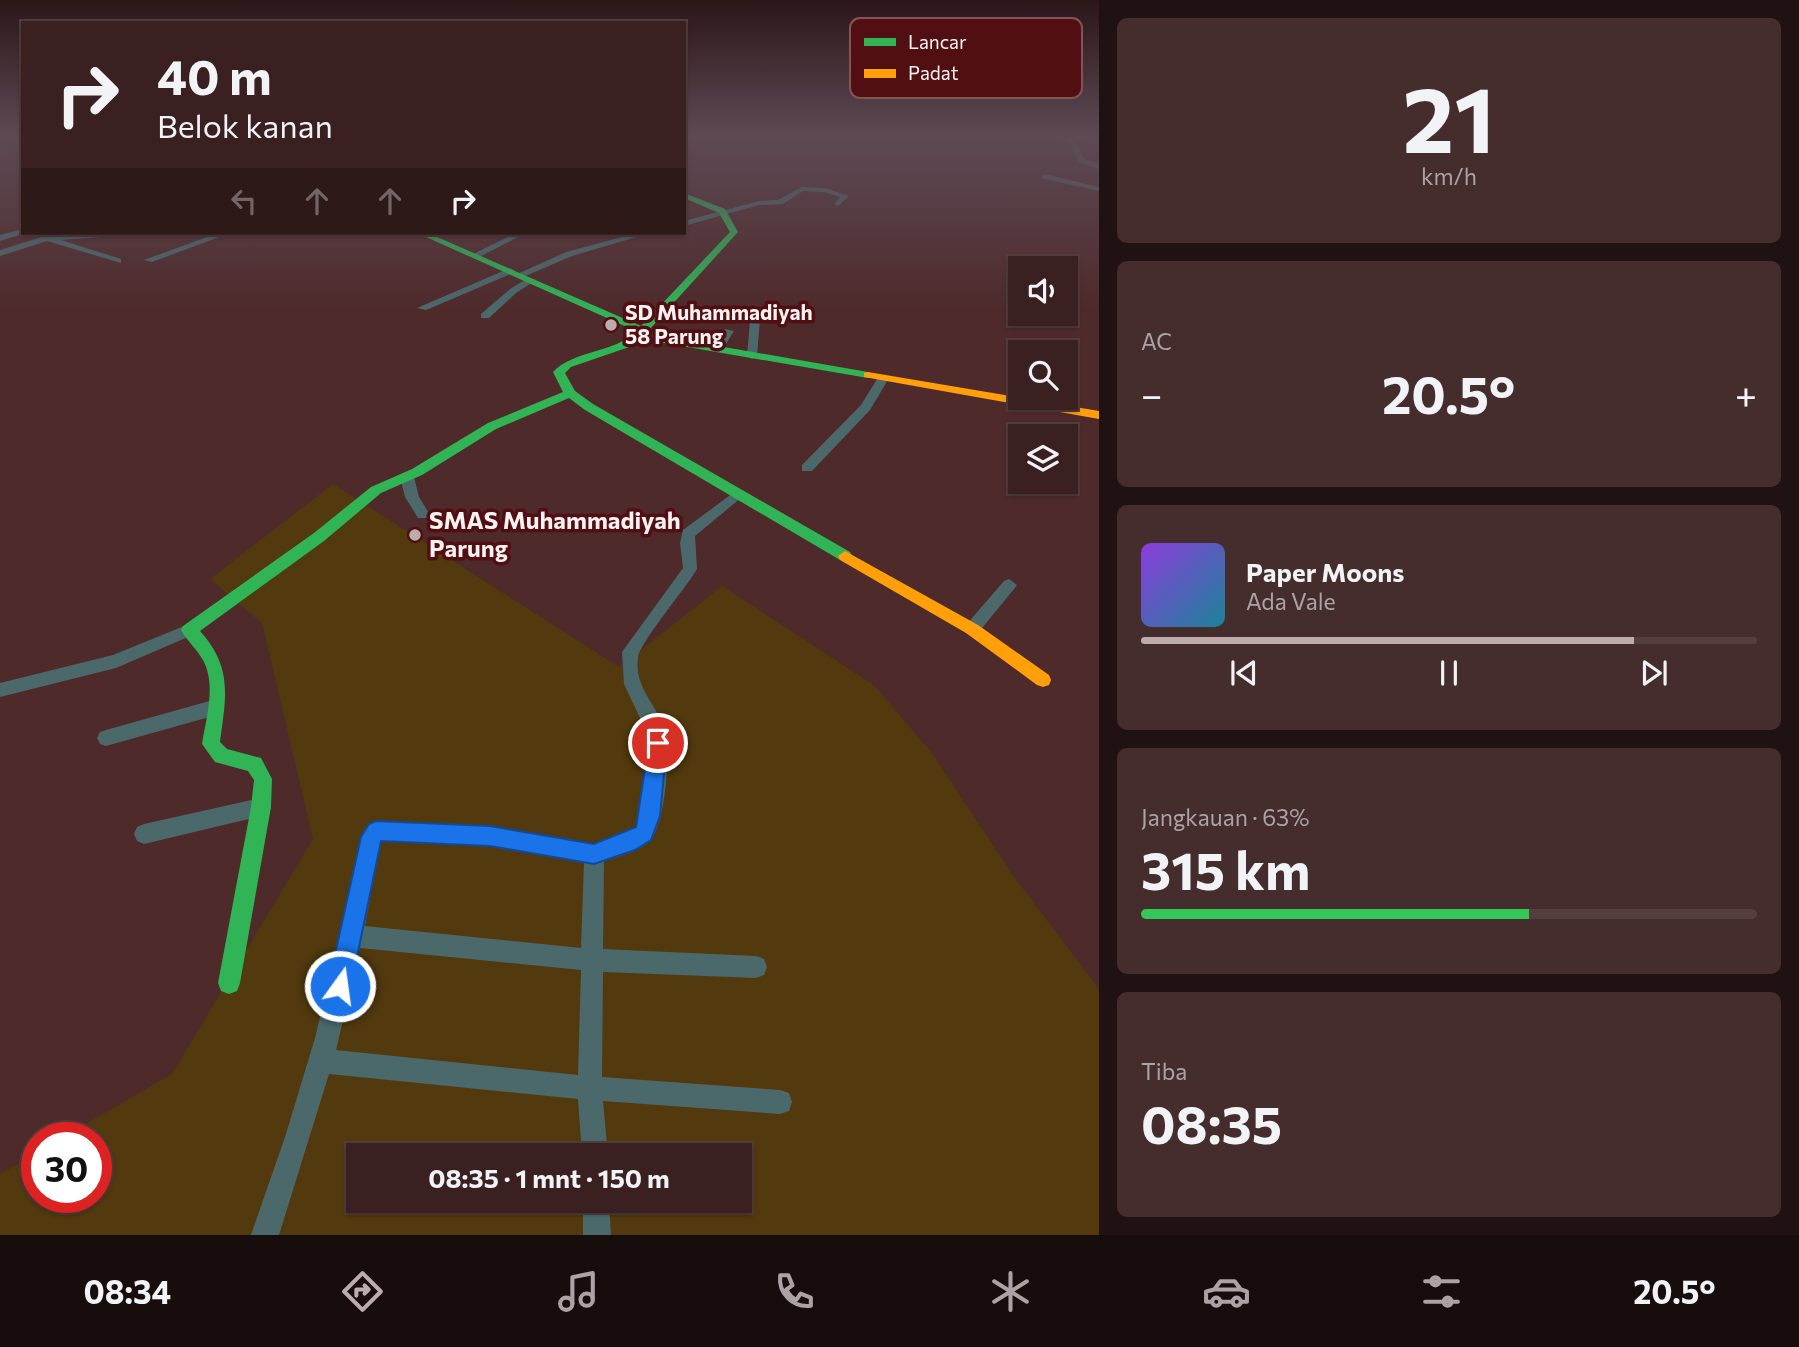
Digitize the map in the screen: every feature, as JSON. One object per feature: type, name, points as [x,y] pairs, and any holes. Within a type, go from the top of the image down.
[{"type":"street","points":[[686,223],[762,202],[780,202],[794,195]]},
{"type":"street","points":[[835,195],[845,197],[838,204]]},
{"type":"street","points":[[686,196],[712,204],[723,212],[734,227],[733,235],[643,332],[625,346],[568,365],[559,372],[570,393],[737,494],[972,629],[1043,680]]},
{"type":"street","points":[[0,240],[21,232]]},
{"type":"street","points":[[0,253],[48,238],[88,235]]},
{"type":"street","points":[[149,260],[219,235]]},
{"type":"street","points":[[426,235],[643,332],[717,350],[1099,415]]},
{"type":"street","points":[[474,256],[518,235]]},
{"type":"street","points":[[422,308],[521,276],[569,254],[639,235]]},
{"type":"street","points":[[48,238],[118,261]]},
{"type":"street","points":[[0,240],[13,248]]},
{"type":"street","points":[[485,316],[513,291],[521,276]]},
{"type":"street","points":[[752,356],[756,308]]},
{"type":"street","points":[[717,350],[729,331]]},
{"type":"street","points":[[807,468],[866,407],[883,378]]},
{"type":"street","points":[[0,690],[116,661],[189,629],[319,537],[368,496],[407,477],[492,426],[570,393]]},
{"type":"street","points":[[407,477],[412,497],[424,515]]},
{"type":"street","points":[[270,1235],[265,1235],[289,1169],[321,1061],[352,936],[372,837],[378,830],[490,836],[594,854],[640,838],[650,816],[656,775],[656,729],[632,686],[628,664],[630,652],[690,569],[692,560],[685,541],[688,534],[737,494]]},
{"type":"street","points":[[972,629],[1009,585]]},
{"type":"street","points":[[189,629],[214,656],[219,677],[213,708],[211,744],[221,756],[249,760],[259,768],[263,779],[261,807],[229,983]]},
{"type":"street","points":[[106,738],[213,708]]},
{"type":"street","points":[[144,834],[261,807]]},
{"type":"street","points":[[593,1143],[590,1088],[594,854]]},
{"type":"street","points":[[352,936],[592,960],[756,967]]},
{"type":"street","points":[[321,1061],[590,1088],[780,1102]]},
{"type":"street","points":[[596,1213],[597,1235]]},
{"type":"shaded area","points":[[333,484],[619,667],[722,586],[874,685],[932,753],[1015,878],[1099,989],[1099,1235],[0,1235],[0,1174],[21,1162],[21,1213],[112,1213],[112,1122],[89,1122],[172,1074],[313,839],[262,623],[210,579]]},
{"type":"traffic: fast","points":[[686,196],[722,211],[734,232],[631,343],[567,365],[559,372],[570,393],[589,407],[845,556]]},
{"type":"traffic: fast","points":[[426,235],[664,340],[868,375]]},
{"type":"traffic: fast","points":[[229,983],[261,807],[263,779],[254,764],[221,756],[211,744],[218,683],[216,670],[211,658],[189,630],[319,537],[376,490],[417,472],[492,426],[570,393]]},
{"type":"traffic: slow","points":[[868,375],[1099,415]]},
{"type":"traffic: slow","points":[[845,556],[972,629],[1043,680]]},
{"type":"place","name":"SD Muhammadiyah 58 Parung","points":[[611,325]]},
{"type":"place","name":"SMAS Muhammadiyah Parung","points":[[415,535]]},
{"type":"route","points":[[340,986],[372,837],[376,831],[490,836],[594,854],[635,840],[644,834],[650,816],[658,743]]}]
